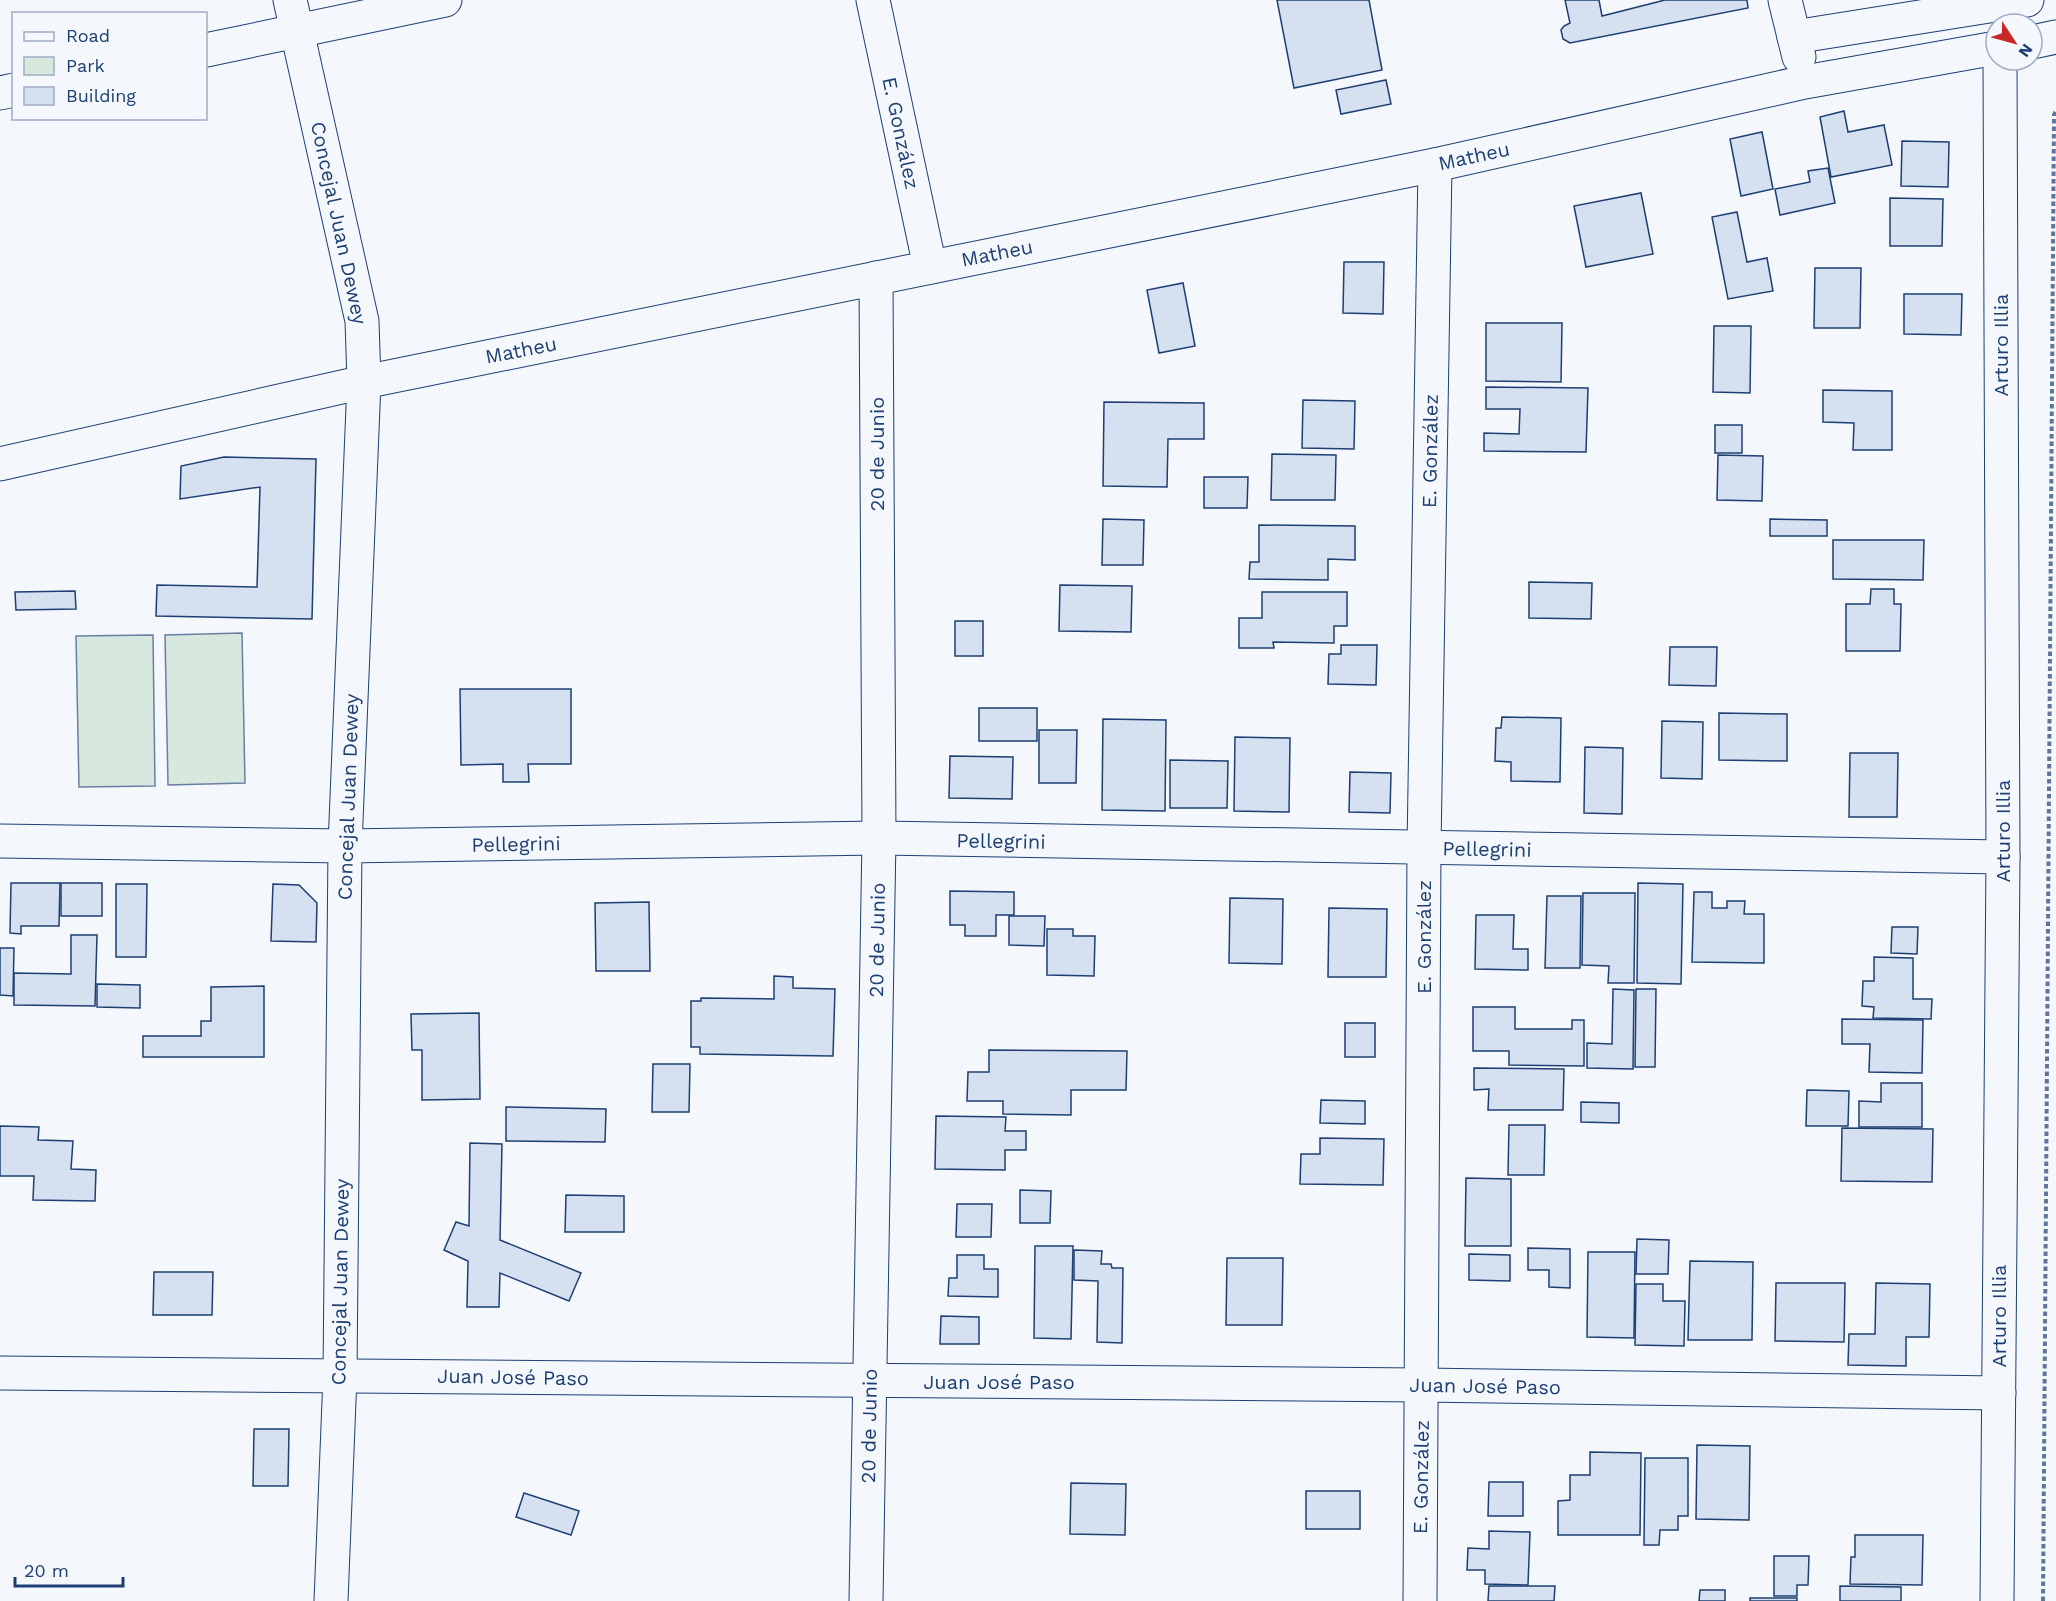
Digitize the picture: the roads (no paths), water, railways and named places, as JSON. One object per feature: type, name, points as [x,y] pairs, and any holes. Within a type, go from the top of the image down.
[{"type":"street","points":[[207,50],[293,15],[445,0]]},
{"type":"street","name":"E. González","points":[[873,0],[930,267]]},
{"type":"street","points":[[1785,0],[1805,82]]},
{"type":"street","points":[[1794,37],[2008,10]]},
{"type":"street","name":"Concejal Juan Dewey","points":[[293,15],[362,321],[364,382],[345,846],[340,1376],[331,1601]]},
{"type":"street","name":"Matheu","points":[[0,464],[364,382],[1435,165],[1805,82],[1984,50]]},
{"type":"street","name":"Arturo Illia","points":[[1997,1601],[2003,857],[2000,72]]},
{"type":"street","name":"E. González","points":[[1420,1601],[1424,848],[1435,165]]},
{"type":"street","name":"20 de Junio","points":[[866,1601],[879,838],[876,278]]},
{"type":"street","name":"Pellegrini","points":[[0,841],[345,846],[879,838],[2003,857]]},
{"type":"street","name":"Juan José Paso","points":[[0,1373],[1422,1385],[1999,1393]]}]
